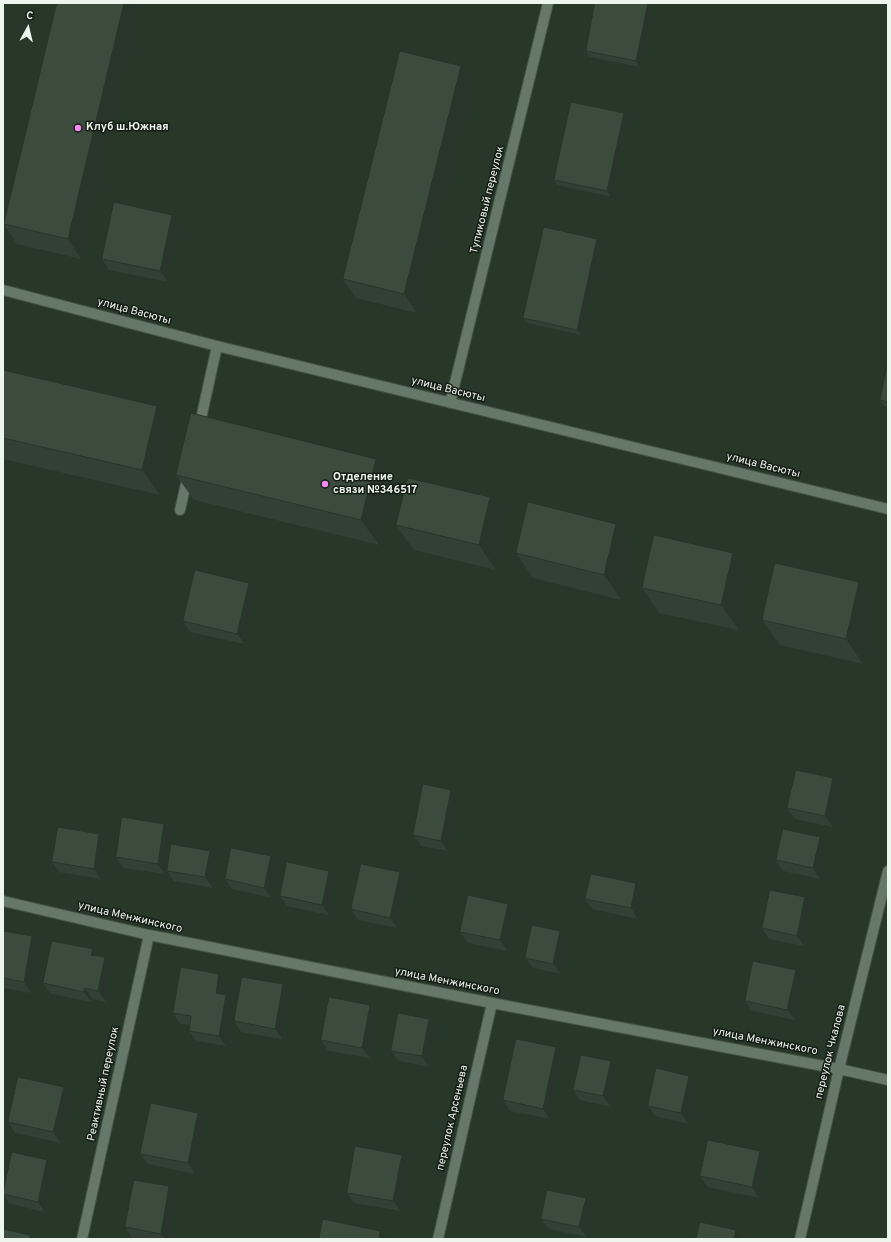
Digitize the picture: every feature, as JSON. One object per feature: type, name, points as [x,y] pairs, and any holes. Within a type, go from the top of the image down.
[{"type":"street","name":"Тупиковый переулок","points":[[450,403],[548,3]]},
{"type":"street","name":"улица Васюты","points":[[3,290],[217,346],[888,509]]},
{"type":"street","points":[[198,435],[217,346]]},
{"type":"street","points":[[180,510],[191,465]]},
{"type":"street","name":"переулок Чкалова","points":[[800,1239],[839,1068],[888,871]]},
{"type":"street","name":"улица Менжинского","points":[[3,900],[149,935],[492,1003],[839,1068],[888,1080]]},
{"type":"street","name":"Реактивный переулок","points":[[82,1239],[149,935]]},
{"type":"street","name":"переулок Арсеньева","points":[[438,1239],[492,1003]]},
{"type":"building","name":"Клуб ш.Южная","points":[[57,3],[124,3],[68,239],[4,224]]},
{"type":"building","points":[[595,3],[648,3],[636,61],[586,51]]},
{"type":"building","points":[[400,51],[461,66],[404,294],[343,279]]},
{"type":"building","points":[[571,102],[624,113],[607,191],[554,180]]},
{"type":"building","points":[[114,202],[172,215],[160,271],[102,259]]},
{"type":"building","points":[[544,227],[597,239],[577,330],[523,318]]},
{"type":"building","points":[[888,362],[888,402],[880,400]]},
{"type":"building","points":[[3,370],[157,406],[142,470],[3,438]]},
{"type":"building","points":[[191,413],[376,459],[361,520],[176,475]]},
{"type":"building","points":[[408,478],[490,497],[479,545],[396,525]]},
{"type":"building","points":[[528,502],[616,524],[604,575],[516,553]]},
{"type":"building","points":[[654,535],[733,553],[721,605],[642,588]]},
{"type":"building","points":[[775,563],[859,582],[846,639],[762,620]]},
{"type":"building","points":[[195,570],[249,583],[237,634],[183,621]]},
{"type":"building","points":[[796,770],[833,778],[825,816],[787,808]]},
{"type":"building","points":[[423,784],[451,790],[441,841],[413,835]]},
{"type":"building","points":[[122,817],[164,824],[158,864],[116,857]]},
{"type":"building","points":[[58,827],[99,834],[94,869],[52,862]]},
{"type":"building","points":[[783,829],[820,837],[813,868],[776,860]]},
{"type":"building","points":[[171,844],[210,851],[205,877],[167,871]]},
{"type":"building","points":[[231,848],[271,856],[264,888],[225,879]]},
{"type":"building","points":[[287,862],[329,871],[322,905],[280,896]]},
{"type":"building","points":[[361,864],[400,872],[390,918],[351,909]]},
{"type":"building","points":[[591,874],[636,883],[631,908],[585,899]]},
{"type":"building","points":[[770,890],[805,897],[797,936],[762,928]]},
{"type":"building","points":[[468,895],[508,904],[500,940],[460,932]]},
{"type":"building","points":[[532,925],[560,931],[553,964],[525,958]]},
{"type":"building","points":[[3,931],[32,936],[24,982],[3,978]]},
{"type":"building","points":[[52,941],[93,949],[91,955],[105,957],[98,991],[85,988],[84,992],[43,983]]},
{"type":"building","points":[[753,961],[796,970],[787,1010],[745,1001]]},
{"type":"building","points":[[181,967],[219,974],[216,993],[226,995],[219,1036],[189,1031],[191,1016],[173,1013]]},
{"type":"building","points":[[242,977],[283,984],[275,1029],[234,1021]]},
{"type":"building","points":[[329,997],[370,1005],[362,1048],[321,1040]]},
{"type":"building","points":[[398,1013],[429,1019],[422,1056],[391,1051]]},
{"type":"building","points":[[516,1039],[556,1047],[543,1109],[503,1100]]},
{"type":"building","points":[[581,1055],[611,1061],[603,1096],[573,1090]]},
{"type":"building","points":[[656,1068],[689,1076],[681,1113],[648,1106]]},
{"type":"building","points":[[18,1077],[64,1087],[53,1132],[8,1122]]},
{"type":"building","points":[[151,1103],[198,1113],[188,1163],[140,1154]]},
{"type":"building","points":[[708,1140],[760,1151],[752,1187],[700,1176]]},
{"type":"building","points":[[355,1146],[402,1155],[393,1201],[347,1193]]},
{"type":"building","points":[[12,1152],[47,1160],[38,1202],[3,1194]]},
{"type":"building","points":[[134,1180],[169,1186],[161,1234],[125,1227]]},
{"type":"building","points":[[547,1190],[586,1198],[579,1227],[541,1219]]},
{"type":"building","points":[[323,1219],[380,1231],[379,1239],[319,1239]]},
{"type":"building","points":[[700,1222],[736,1230],[734,1239],[696,1239]]},
{"type":"building","points":[[3,1229],[30,1235],[30,1239],[3,1239]]},
{"type":"place","name":"Клуб ш.Южная","points":[[78,128]]},
{"type":"place","name":"Отделение связи №346517","points":[[325,484]]}]
